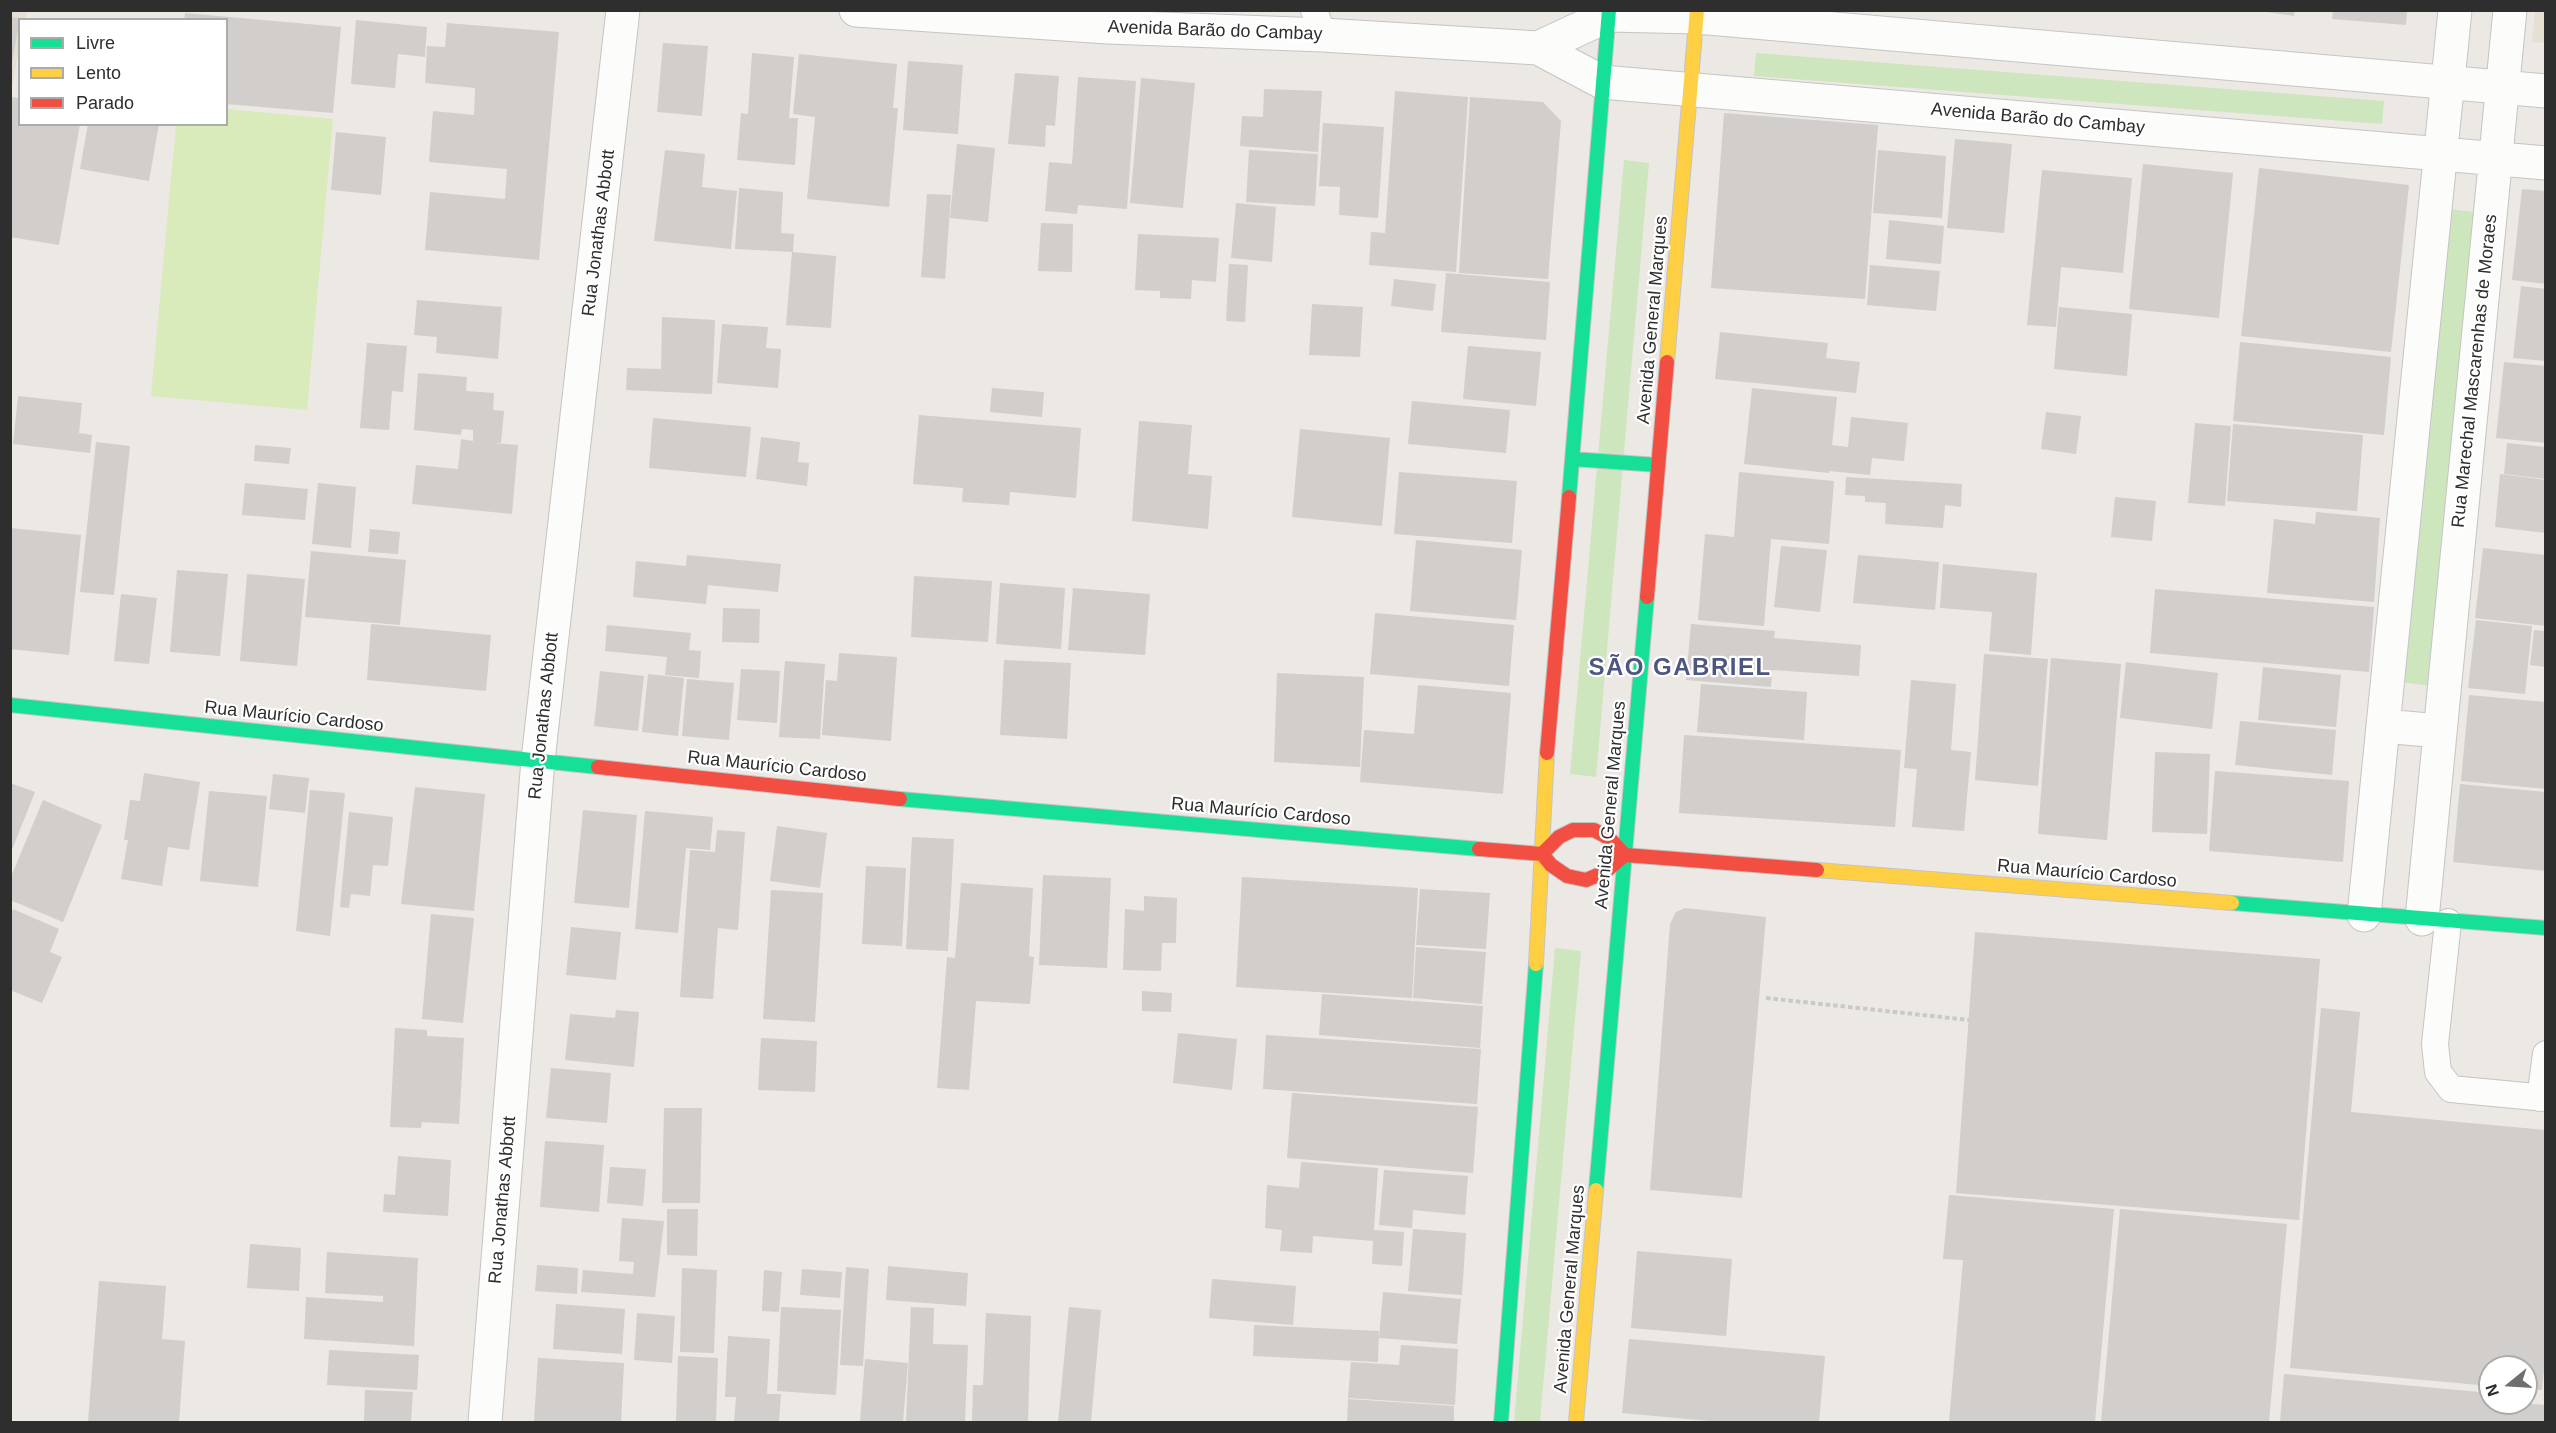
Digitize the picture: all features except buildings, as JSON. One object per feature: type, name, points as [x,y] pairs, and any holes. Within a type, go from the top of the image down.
[{"type":"main road","points":[[1501,1422],[1539,925],[1544,793],[1609,13]]},
{"type":"main road","name":"Avenida General Marques","points":[[1576,1422],[1697,14]]},
{"type":"main road","points":[[1572,459],[1658,465]]},
{"type":"main road","name":"Rua Maurício Cardoso","points":[[10,705],[952,804],[1542,854]]},
{"type":"main road","points":[[1574,830],[1594,830],[1609,838],[1625,855],[1605,873],[1586,880],[1567,876],[1551,865],[1542,854],[1559,837],[1574,830]]},
{"type":"main road","name":"Rua Maurício Cardoso","points":[[1625,855],[2546,928]]},
{"type":"street","name":"Rua Jonathas Abbott","points":[[485,1422],[538,760],[623,10]]},
{"type":"street","name":"Avenida Barão do Cambay","points":[[856,10],[1108,27],[1319,23],[1538,48],[1602,81],[2546,163]]},
{"type":"street","points":[[2364,915],[2455,10]]},
{"type":"street","name":"Rua Marechal Mascarenhas de Moraes","points":[[2435,921],[2440,731],[2510,10]]},
{"type":"street","name":"Avenida Barão do Cambay","points":[[1538,48],[1609,13],[1697,14],[2546,91]]},
{"type":"street","points":[[2383,726],[2440,731]]},
{"type":"lane","points":[[2435,921],[2435,1044],[2438,1072],[2451,1089],[2543,1098],[2546,1054]]},
{"type":"path","points":[[1766,998],[1969,1020]]},
{"type":"shaded area","points":[[11,11],[27,11],[25,18],[18,18],[18,54],[11,94]]},
{"type":"shaded area","points":[[2535,11],[2545,11],[2545,43],[2532,42]]},
{"type":"green space","points":[[1756,53],[2384,101],[2382,124],[1754,76]]},
{"type":"green space","points":[[228,109],[333,119],[307,410],[151,396],[176,126],[228,126]]},
{"type":"green space","points":[[1624,160],[1649,163],[1596,777],[1570,774]]},
{"type":"green space","points":[[2447,209],[2483,213],[2434,686],[2397,682]]},
{"type":"green space","points":[[1555,948],[1581,951],[1540,1422],[1514,1422]]},
{"type":"traffic: fast","points":[[1569,497],[1609,10]]},
{"type":"traffic: fast","points":[[1572,459],[1658,465]]},
{"type":"traffic: fast","points":[[1596,1190],[1647,597]]},
{"type":"traffic: fast","points":[[10,705],[598,767]]},
{"type":"traffic: fast","points":[[900,799],[1479,849]]},
{"type":"traffic: fast","points":[[2232,903],[2546,928]]},
{"type":"traffic: fast","points":[[1501,1422],[1536,964]]},
{"type":"traffic: slow","points":[[1667,362],[1697,10]]},
{"type":"traffic: slow","points":[[1536,964],[1547,753]]},
{"type":"traffic: slow","points":[[1817,870],[2232,903]]},
{"type":"traffic: slow","points":[[1576,1422],[1596,1190]]},
{"type":"traffic: jam","points":[[1647,597],[1667,362]]},
{"type":"traffic: jam","points":[[1547,753],[1569,497]]},
{"type":"traffic: jam","points":[[598,767],[900,799]]},
{"type":"traffic: jam","points":[[1542,854],[1559,837],[1573,830],[1594,830],[1609,838],[1625,855],[1817,870]]},
{"type":"traffic: jam","points":[[1479,849],[1542,854],[1551,865],[1567,876],[1586,880],[1605,872],[1625,855]]},
{"type":"district","name":"SÃO GABRIEL","points":[[1680,668]]}]
